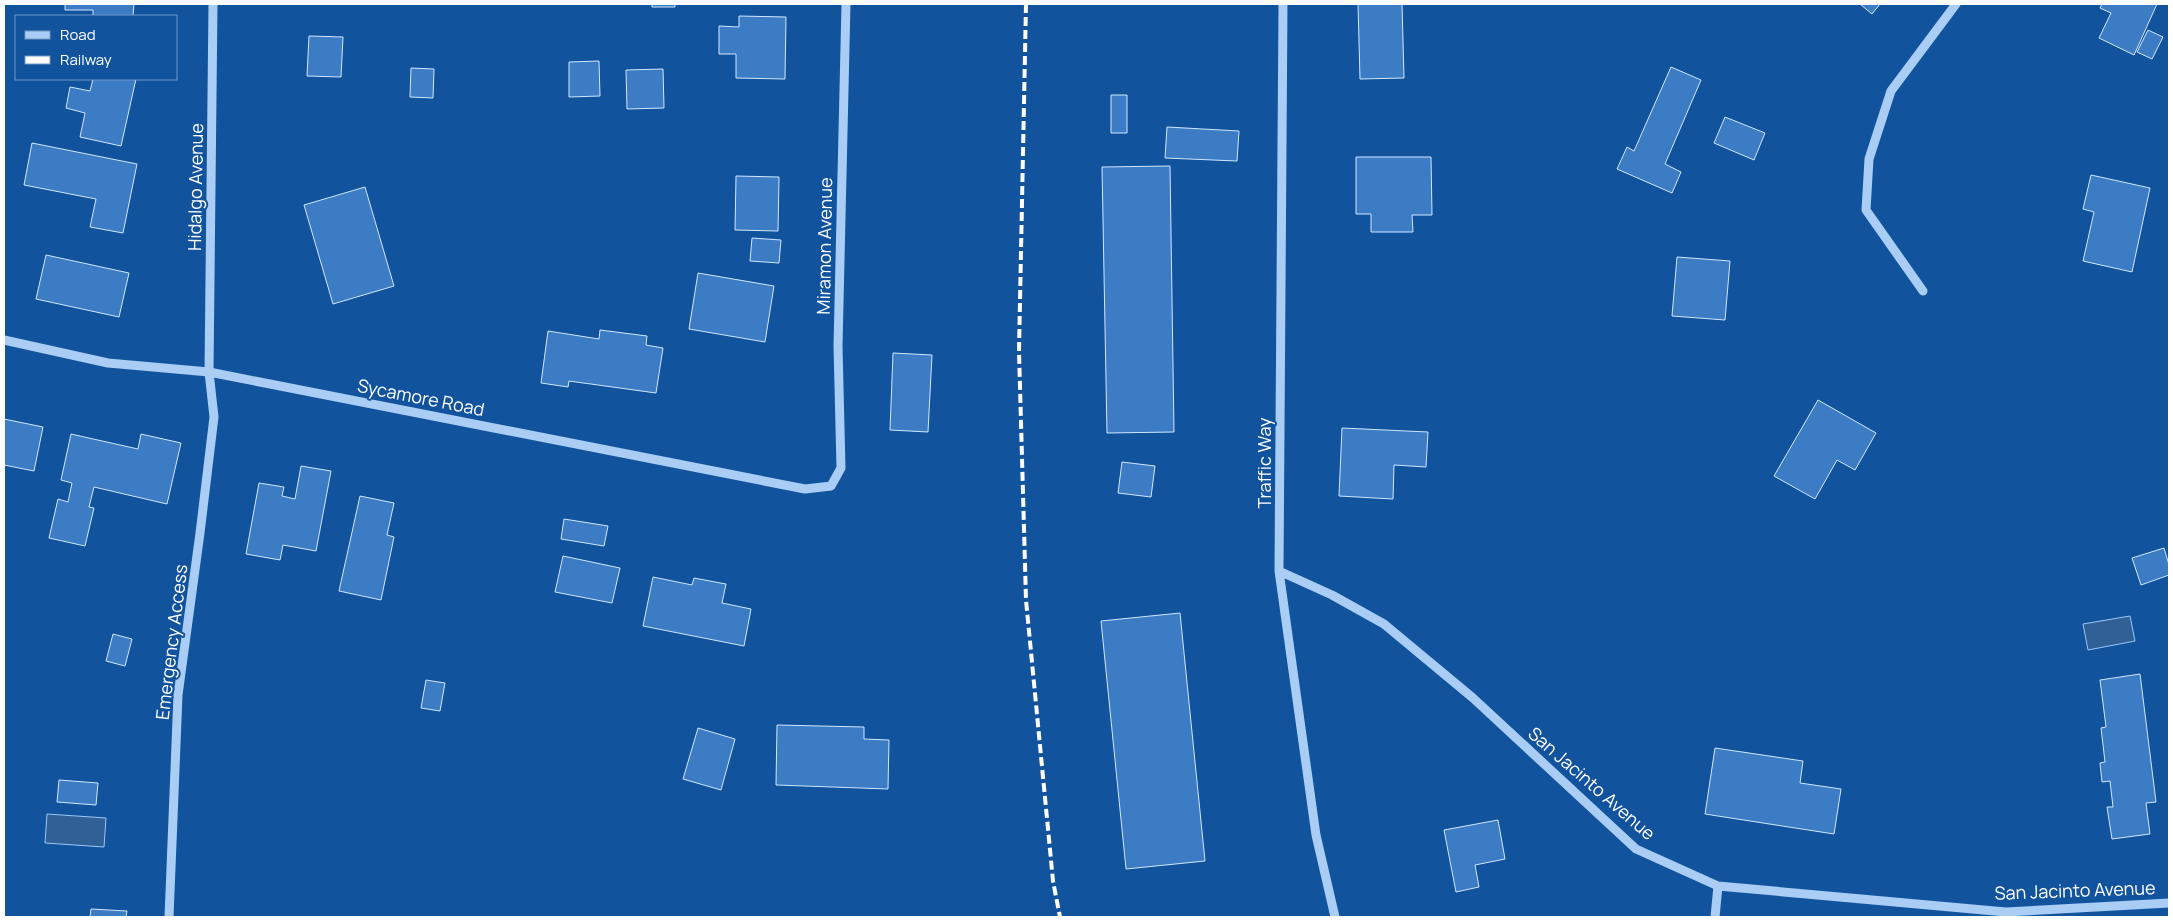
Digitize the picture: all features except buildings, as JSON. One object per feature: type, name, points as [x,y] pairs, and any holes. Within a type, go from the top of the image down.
[{"type":"street","name":"Hidalgo Avenue","points":[[209,372],[213,4]]},
{"type":"street","name":"Miramon Avenue","points":[[830,486],[841,468],[838,346],[846,4]]},
{"type":"street","name":"Traffic Way","points":[[1283,4],[1279,571],[1316,835],[1335,917]]},
{"type":"street","points":[[1922,291],[1866,210],[1869,160],[1891,91],[1956,4]]},
{"type":"street","name":"Sycamore Road","points":[[4,340],[108,363],[209,372],[805,489],[830,486]]},
{"type":"street","name":"Emergency Access","points":[[169,917],[178,695],[214,417],[209,372]]},
{"type":"street","name":"San Jacinto Avenue","points":[[1279,571],[1332,595],[1384,624],[1473,698],[1636,849],[1718,886],[2009,914],[2169,903]]},
{"type":"street","points":[[1715,917],[1718,886]]},
{"type":"water","points":[[2130,616],[2135,641],[2088,650],[2083,624]]},
{"type":"water","points":[[47,814],[106,818],[104,847],[45,843]]},
{"type":"railway","points":[[1026,4],[1019,351],[1026,600],[1053,881],[1060,917]]}]
